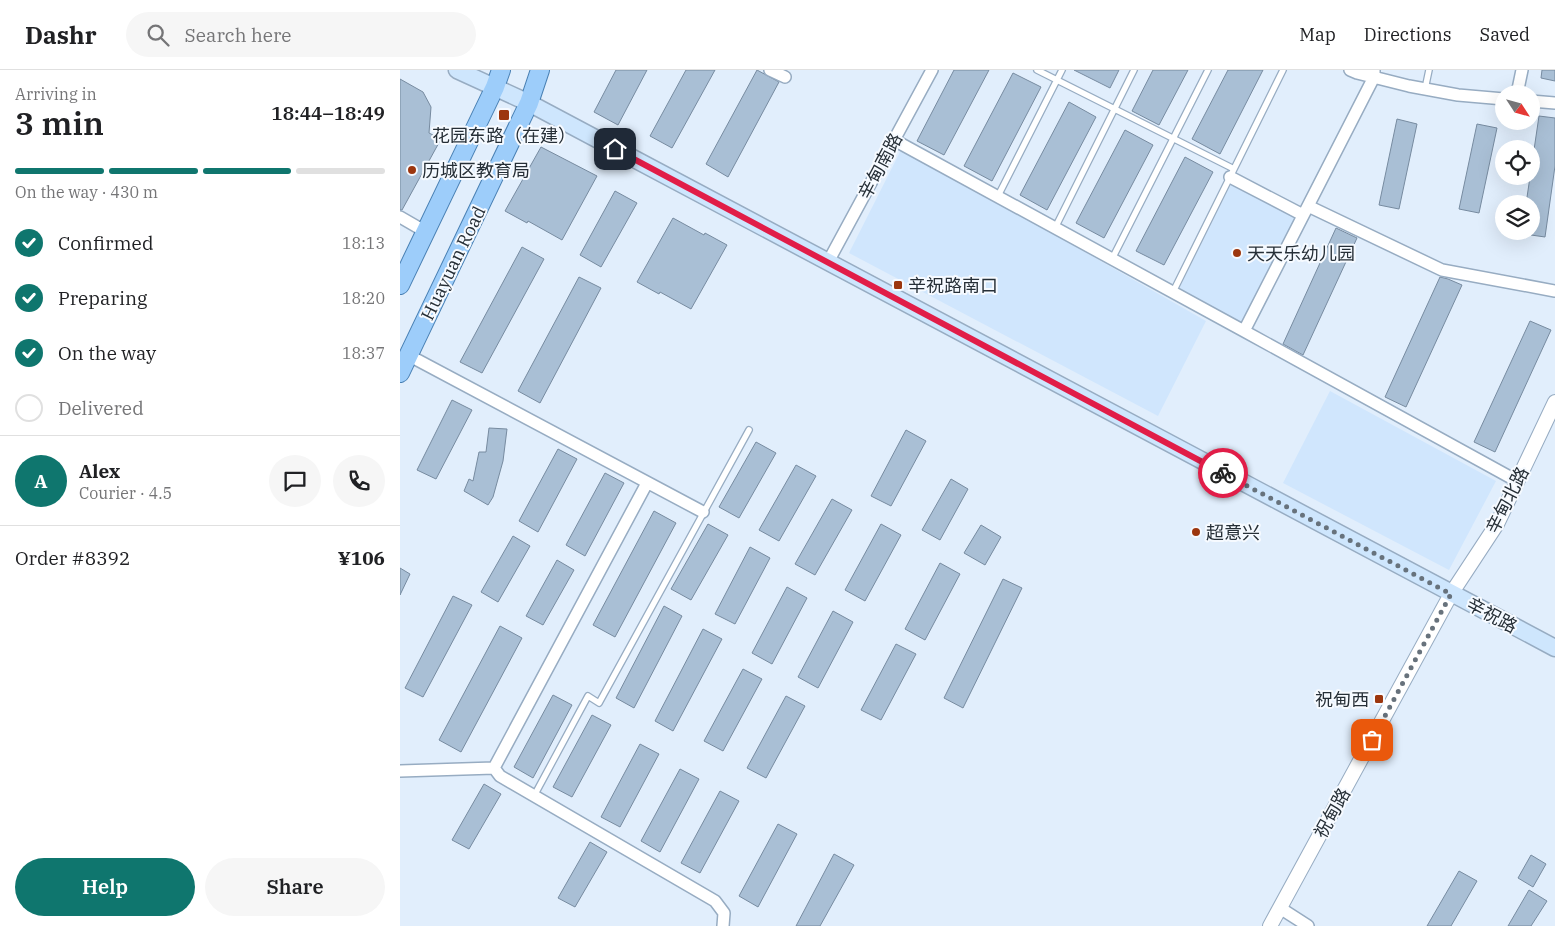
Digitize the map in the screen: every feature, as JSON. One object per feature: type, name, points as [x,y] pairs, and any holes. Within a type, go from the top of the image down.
[{"type":"main road","name":"辛祝路","points":[[457,70],[529,103],[1555,648]]},
{"type":"main road","points":[[400,286],[495,88],[501,70]]},
{"type":"main road","name":"Huayuan Road","points":[[400,373],[529,103],[540,70]]},
{"type":"street","points":[[770,70],[785,77]]},
{"type":"street","name":"辛甸南路","points":[[828,262],[932,70]]},
{"type":"street","points":[[1350,70],[1374,74],[1425,89],[1458,95],[1495,97]]},
{"type":"street","points":[[1519,85],[1522,70]]},
{"type":"street","points":[[1244,331],[1374,74]]},
{"type":"street","points":[[1540,102],[1555,103]]},
{"type":"street","points":[[894,140],[1517,481]]},
{"type":"street","points":[[1232,173],[1306,210],[1442,270],[1555,291]]},
{"type":"street","points":[[400,217],[426,232]]},
{"type":"street","points":[[408,355],[703,512]]},
{"type":"street","name":"辛甸北路","points":[[1451,594],[1497,524],[1555,402]]},
{"type":"street","points":[[494,768],[647,483]]},
{"type":"street","name":"祝甸路","points":[[1270,926],[1451,594]]},
{"type":"street","points":[[400,771],[494,768]]},
{"type":"street","points":[[494,768],[500,776],[715,902],[724,913],[723,926]]},
{"type":"street","points":[[1280,908],[1308,926]]},
{"type":"lane","points":[[1037,70],[1173,139],[1232,173]]},
{"type":"lane","points":[[998,196],[1062,70]]},
{"type":"lane","points":[[1055,228],[1134,70]]},
{"type":"lane","points":[[1112,259],[1208,70]]},
{"type":"lane","points":[[1173,292],[1283,70]]},
{"type":"lane","points":[[1425,89],[1429,70]]},
{"type":"lane","points":[[534,796],[588,696],[599,703],[749,430]]},
{"type":"shaded area","points":[[902,148],[1206,321],[1158,416],[849,253]]},
{"type":"shaded area","name":"天天乐幼儿园","points":[[1231,184],[1296,218],[1241,323],[1179,289]]},
{"type":"shaded area","points":[[1330,391],[1496,481],[1449,570],[1283,483]]},
{"type":"building","points":[[616,70],[647,70],[618,125],[594,112]]},
{"type":"building","points":[[686,70],[715,70],[672,148],[650,136]]},
{"type":"building","points":[[757,70],[779,82],[728,177],[706,164]]},
{"type":"building","points":[[954,70],[989,70],[944,155],[917,141]]},
{"type":"building","points":[[1074,70],[1119,70],[1110,88]]},
{"type":"building","points":[[1153,70],[1188,70],[1159,125],[1132,111]]},
{"type":"building","points":[[1228,70],[1263,70],[1220,154],[1192,139]]},
{"type":"building","points":[[1542,70],[1555,70],[1555,81],[1541,78]]},
{"type":"building","points":[[1013,73],[1041,87],[992,181],[964,166]]},
{"type":"building","name":"历城区教育局","points":[[400,79],[423,92],[431,107],[429,133],[441,139],[402,210],[400,210]]},
{"type":"building","points":[[1069,102],[1096,117],[1047,210],[1020,195]]},
{"type":"building","points":[[1540,116],[1555,118],[1555,166],[1545,237],[1540,236],[1540,195],[1527,195],[1529,185],[1540,185],[1540,140],[1535,140],[1537,130],[1540,130]]},
{"type":"building","points":[[1397,119],[1417,124],[1399,209],[1379,205]]},
{"type":"building","points":[[1477,124],[1495,128],[1497,130],[1479,213],[1459,209]]},
{"type":"building","points":[[1125,130],[1153,145],[1104,238],[1076,223]]},
{"type":"building","points":[[541,147],[597,176],[562,240],[528,221],[527,223],[505,211]]},
{"type":"building","points":[[1185,157],[1213,172],[1164,265],[1136,251]]},
{"type":"building","points":[[615,191],[637,203],[601,267],[580,255]]},
{"type":"building","points":[[673,218],[727,245],[691,309],[637,282]]},
{"type":"building","points":[[1336,228],[1357,238],[1303,355],[1283,344]]},
{"type":"building","points":[[522,247],[544,259],[482,373],[460,362]]},
{"type":"building","points":[[579,277],[601,288],[540,403],[518,391]]},
{"type":"building","points":[[1440,277],[1462,285],[1406,407],[1385,397]]},
{"type":"building","points":[[1530,321],[1551,330],[1495,452],[1474,442]]},
{"type":"building","points":[[452,400],[472,410],[436,479],[417,470]]},
{"type":"building","points":[[489,428],[507,429],[503,461],[493,497],[488,505],[464,491],[469,479],[473,481],[479,452],[486,452]]},
{"type":"building","points":[[906,430],[926,441],[891,506],[871,496]]},
{"type":"building","points":[[756,442],[776,453],[739,518],[719,507]]},
{"type":"building","points":[[558,449],[577,459],[538,532],[519,521]]},
{"type":"building","points":[[796,465],[816,476],[779,541],[759,530]]},
{"type":"building","points":[[605,473],[624,483],[585,556],[566,545]]},
{"type":"building","points":[[951,479],[968,489],[940,540],[922,530]]},
{"type":"building","points":[[832,499],[852,510],[815,575],[795,564]]},
{"type":"building","points":[[654,511],[676,523],[615,637],[593,625]]},
{"type":"building","points":[[708,524],[728,535],[691,600],[671,589]]},
{"type":"building","points":[[881,524],[901,535],[865,601],[845,590]]},
{"type":"building","points":[[981,525],[1001,537],[985,565],[964,553]]},
{"type":"building","points":[[513,536],[530,546],[498,602],[481,592]]},
{"type":"building","points":[[750,547],[770,558],[735,624],[715,614]]},
{"type":"building","points":[[557,560],[574,570],[543,625],[526,616]]},
{"type":"building","points":[[940,563],[960,574],[925,640],[905,629]]},
{"type":"building","points":[[400,568],[410,574],[400,595]]},
{"type":"building","points":[[1003,579],[1022,588],[963,708],[944,698]]},
{"type":"building","points":[[787,587],[807,598],[772,664],[752,653]]},
{"type":"building","points":[[453,596],[472,605],[423,697],[405,688]]},
{"type":"building","points":[[664,606],[682,616],[634,708],[616,698]]},
{"type":"building","points":[[833,611],[853,622],[818,688],[798,677]]},
{"type":"building","points":[[500,626],[522,638],[461,752],[439,740]]},
{"type":"building","points":[[703,629],[722,639],[673,731],[655,721]]},
{"type":"building","points":[[896,644],[916,654],[881,720],[861,710]]},
{"type":"building","points":[[743,669],[762,679],[723,751],[704,741]]},
{"type":"building","points":[[553,695],[572,705],[533,778],[514,767]]},
{"type":"building","points":[[786,696],[805,706],[766,778],[747,768]]},
{"type":"building","points":[[592,715],[611,725],[572,797],[553,787]]},
{"type":"building","points":[[640,744],[659,754],[620,827],[601,817]]},
{"type":"building","points":[[680,769],[699,779],[660,852],[641,841]]},
{"type":"building","points":[[484,784],[501,794],[469,849],[452,840]]},
{"type":"building","points":[[720,791],[739,801],[700,873],[681,863]]},
{"type":"building","points":[[778,824],[797,834],[758,907],[739,896]]},
{"type":"building","points":[[590,842],[607,852],[575,907],[558,898]]},
{"type":"building","points":[[834,854],[854,865],[820,926],[796,926]]},
{"type":"building","points":[[1531,855],[1546,864],[1533,887],[1518,878]]},
{"type":"building","points":[[1459,871],[1477,881],[1451,926],[1427,926]]},
{"type":"building","points":[[1529,890],[1547,901],[1531,926],[1508,926]]},
{"type":"way so far","points":[[1223,473],[1451,594],[1372,740]]},
{"type":"place","name":"花园东路（在建）","points":[[504,115]]},
{"type":"place","name":"历城区教育局","points":[[412,170]]},
{"type":"place","name":"天天乐幼儿园","points":[[1237,253]]},
{"type":"place","name":"辛祝路南口","points":[[898,285]]},
{"type":"place","name":"超意兴","points":[[1196,532]]},
{"type":"place","name":"祝甸西","points":[[1379,699]]},
{"type":"route","points":[[615,149],[1223,473]]}]
